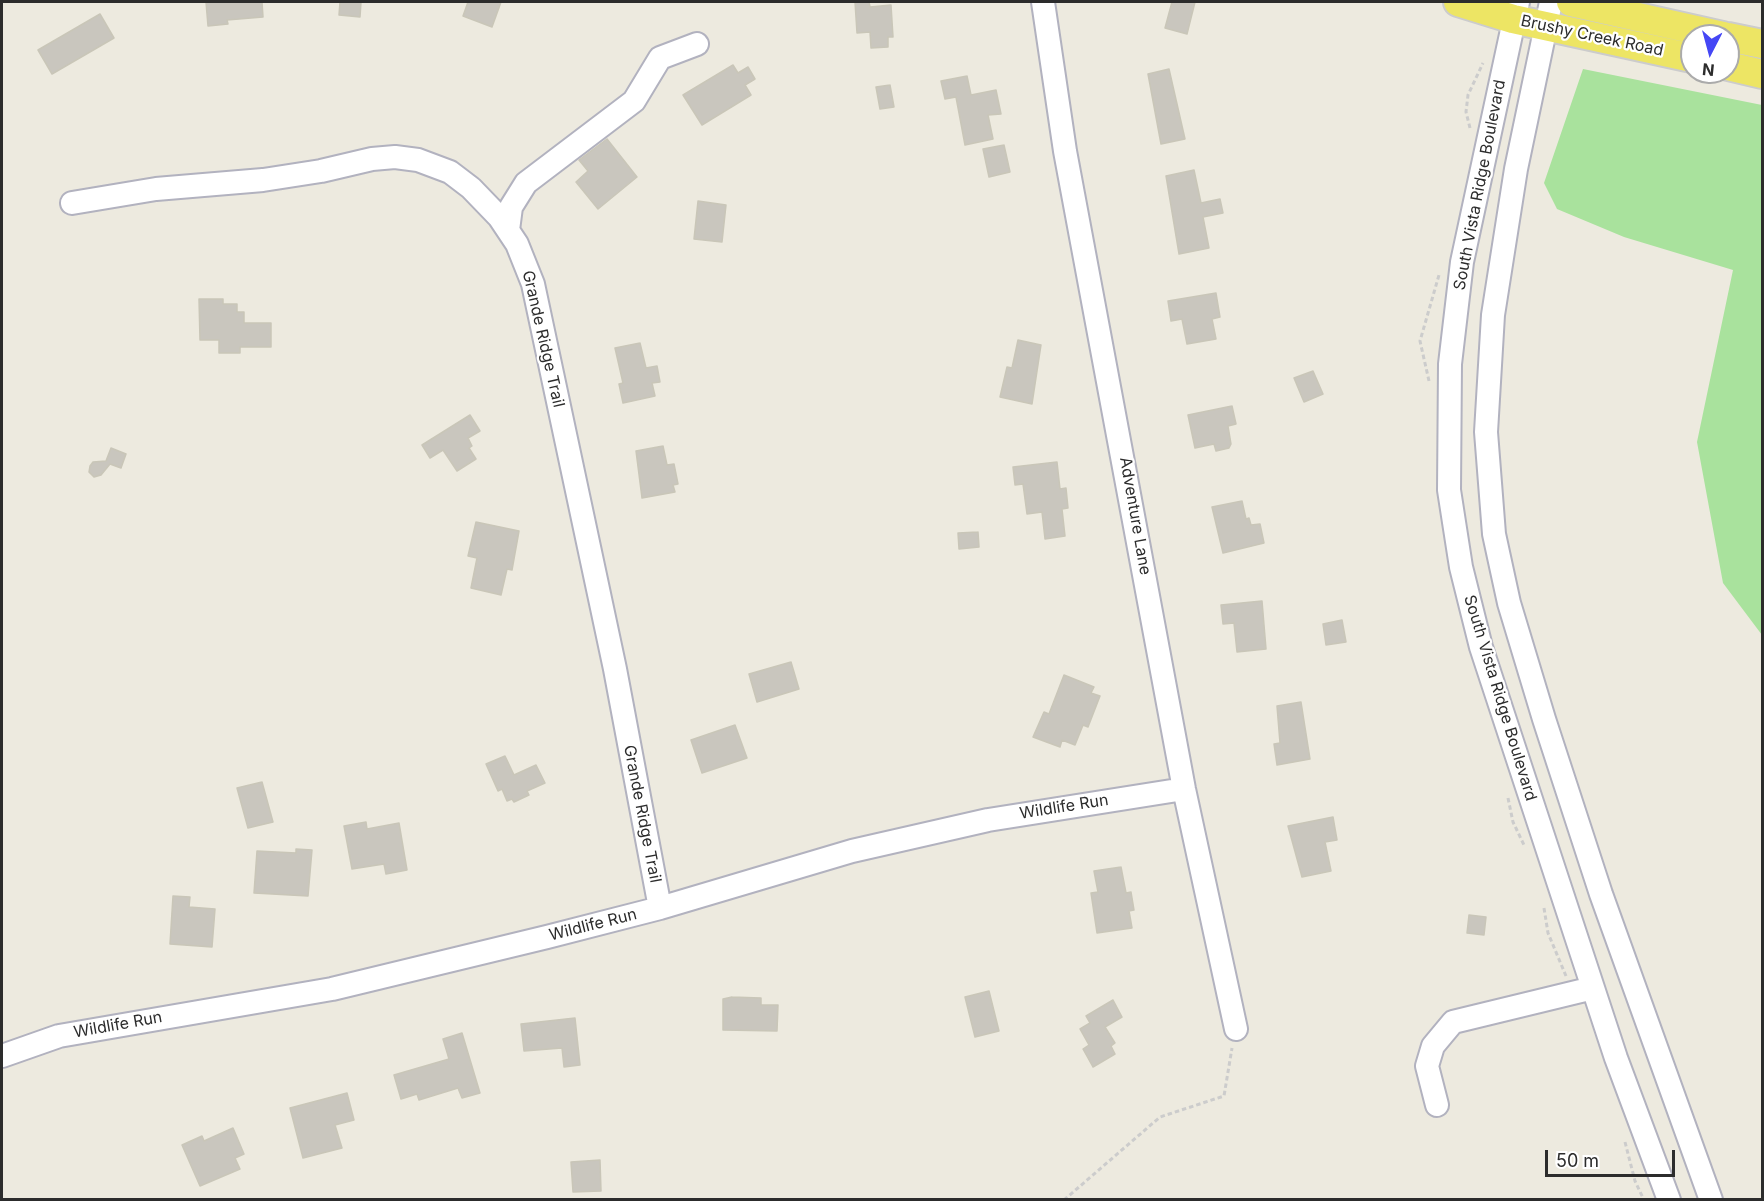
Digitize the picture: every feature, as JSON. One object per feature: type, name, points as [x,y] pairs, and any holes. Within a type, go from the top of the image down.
[{"type":"main road","name":"Brushy Creek Road","points":[[1458,2],[1547,14],[1680,54]]},
{"type":"main road","name":"Brushy Creek Road","points":[[1571,2],[1680,26]]},
{"type":"main road","points":[[1740,39],[1762,44]]},
{"type":"main road","points":[[1740,69],[1762,74]]},
{"type":"street","name":"Adventure Lane","points":[[1044,2],[1065,151],[1184,789],[1236,1029]]},
{"type":"street","name":"South Vista Ridge Boulevard","points":[[1516,10],[1462,262],[1450,364],[1449,490],[1461,567],[1481,647],[1593,988],[1669,1200]]},
{"type":"street","name":"South Vista Ridge Boulevard","points":[[1547,14],[1516,169],[1493,315],[1486,432],[1494,534],[1509,603],[1601,894],[1711,1200]]},
{"type":"street","points":[[508,230],[511,207],[526,183],[634,101],[660,58],[697,44]]},
{"type":"street","name":"Grande Ridge Trail","points":[[72,203],[156,189],[263,180],[321,171],[372,159],[395,157],[418,160],[450,172],[482,198],[508,230],[523,257],[533,284],[615,669],[660,908]]},
{"type":"street","name":"Wildlife Run","points":[[2,1056],[59,1036],[332,989],[660,908],[852,850],[988,820],[1184,789]]},
{"type":"street","points":[[1437,1105],[1428,1066],[1433,1046],[1453,1022],[1593,988]]},
{"type":"path","points":[[1064,1200],[1160,1117],[1224,1096],[1236,1029]]},
{"type":"green space","points":[[1583,69],[1762,105],[1762,635],[1723,583],[1697,442],[1733,270],[1624,237],[1557,209],[1544,183]]},
{"type":"building","points":[[206,2],[262,2],[263,17],[227,20],[228,24],[208,26]]},
{"type":"building","points":[[340,2],[361,2],[360,17],[339,15]]},
{"type":"building","points":[[468,2],[501,2],[492,27],[463,16]]},
{"type":"building","points":[[855,2],[869,2],[870,7],[891,5],[893,37],[888,37],[888,47],[871,48],[870,32],[857,33]]},
{"type":"building","points":[[1172,2],[1195,2],[1187,34],[1165,28]]},
{"type":"building","points":[[100,14],[114,38],[52,74],[38,50]]},
{"type":"building","points":[[733,65],[738,73],[748,67],[755,79],[745,85],[751,95],[702,125],[683,95]]},
{"type":"building","points":[[1169,69],[1185,139],[1161,144],[1148,74]]},
{"type":"building","points":[[967,76],[971,95],[996,90],[1001,114],[988,115],[993,139],[965,145],[956,97],[945,99],[941,81]]},
{"type":"building","points":[[890,85],[894,107],[880,109],[876,87]]},
{"type":"building","points":[[607,139],[637,177],[598,209],[576,182],[588,171],[579,160]]},
{"type":"building","points":[[1004,145],[1010,172],[989,177],[983,149]]},
{"type":"building","points":[[1194,170],[1201,203],[1220,199],[1223,213],[1203,217],[1209,248],[1179,254],[1166,176]]},
{"type":"building","points":[[698,201],[726,205],[722,242],[694,239]]},
{"type":"building","points":[[1216,293],[1220,317],[1212,319],[1216,339],[1187,344],[1182,319],[1171,321],[1168,301]]},
{"type":"building","points":[[199,299],[223,299],[223,304],[237,304],[237,312],[244,312],[244,323],[271,323],[271,347],[240,347],[240,353],[219,353],[219,340],[200,340]]},
{"type":"building","points":[[1018,340],[1041,345],[1032,404],[1000,397],[1007,367],[1012,368]]},
{"type":"building","points":[[640,343],[646,368],[657,366],[660,382],[652,383],[655,396],[623,403],[619,384],[623,383],[615,348]]},
{"type":"building","points":[[1313,371],[1323,394],[1304,402],[1294,378]]},
{"type":"building","points":[[1232,406],[1236,424],[1228,426],[1231,444],[1229,448],[1216,451],[1214,444],[1195,448],[1188,415]]},
{"type":"building","points":[[470,415],[480,431],[468,438],[472,446],[469,448],[476,459],[457,471],[443,450],[430,458],[422,445]]},
{"type":"building","points":[[663,446],[667,465],[674,464],[678,484],[673,485],[675,492],[642,498],[636,451]]},
{"type":"building","points":[[111,448],[126,454],[121,468],[110,464],[101,475],[94,477],[89,472],[90,466],[93,462],[106,461]]},
{"type":"building","points":[[1057,462],[1060,489],[1066,488],[1068,508],[1062,509],[1065,536],[1045,539],[1042,512],[1027,514],[1023,484],[1015,485],[1013,467]]},
{"type":"building","points":[[1242,501],[1246,519],[1249,518],[1251,525],[1260,524],[1264,543],[1223,553],[1212,507]]},
{"type":"building","points":[[476,522],[519,531],[512,570],[507,569],[501,595],[471,588],[477,558],[468,556]]},
{"type":"building","points":[[978,532],[979,547],[959,549],[958,533]]},
{"type":"building","points":[[1262,601],[1266,649],[1237,652],[1234,623],[1223,624],[1221,605]]},
{"type":"building","points":[[1342,620],[1346,642],[1326,645],[1323,624]]},
{"type":"building","points":[[791,662],[799,689],[757,702],[749,674]]},
{"type":"building","points":[[1064,675],[1094,687],[1091,693],[1100,696],[1088,727],[1083,725],[1075,745],[1062,740],[1060,747],[1033,737],[1044,712],[1049,714]]},
{"type":"building","points":[[1301,702],[1310,759],[1277,765],[1274,744],[1280,743],[1277,706]]},
{"type":"building","points":[[735,725],[747,758],[702,773],[691,740]]},
{"type":"building","points":[[505,756],[514,775],[536,765],[545,783],[527,791],[529,795],[514,802],[512,799],[507,801],[502,789],[498,791],[486,764]]},
{"type":"building","points":[[262,782],[273,822],[248,828],[237,788]]},
{"type":"building","points":[[1333,817],[1337,840],[1325,842],[1331,871],[1302,877],[1288,826]]},
{"type":"building","points":[[366,822],[367,829],[399,823],[407,870],[386,874],[384,864],[352,869],[344,826]]},
{"type":"building","points":[[296,849],[312,850],[308,896],[254,893],[257,851],[296,853]]},
{"type":"building","points":[[1121,867],[1126,893],[1131,892],[1134,910],[1129,911],[1132,928],[1097,933],[1091,893],[1098,892],[1094,871]]},
{"type":"building","points":[[173,896],[190,897],[189,907],[215,909],[212,947],[170,944]]},
{"type":"building","points":[[1469,915],[1486,917],[1484,935],[1467,933]]},
{"type":"building","points":[[989,991],[999,1031],[975,1037],[965,997]]},
{"type":"building","points":[[761,998],[761,1005],[778,1005],[777,1031],[723,1030],[723,999]]},
{"type":"building","points":[[1113,1000],[1122,1017],[1105,1027],[1115,1043],[1111,1046],[1115,1054],[1093,1067],[1083,1049],[1089,1045],[1080,1029],[1090,1023],[1086,1016]]},
{"type":"building","points":[[575,1018],[580,1065],[564,1067],[562,1048],[524,1051],[521,1024]]},
{"type":"building","points":[[462,1033],[480,1093],[462,1098],[458,1088],[419,1100],[417,1094],[401,1099],[394,1075],[449,1059],[443,1039]]},
{"type":"building","points":[[347,1093],[354,1120],[335,1125],[342,1148],[303,1158],[290,1108]]},
{"type":"building","points":[[233,1128],[244,1154],[235,1158],[240,1169],[200,1186],[182,1145],[202,1136],[204,1141]]},
{"type":"building","points":[[600,1160],[601,1191],[573,1192],[571,1162]]}]
